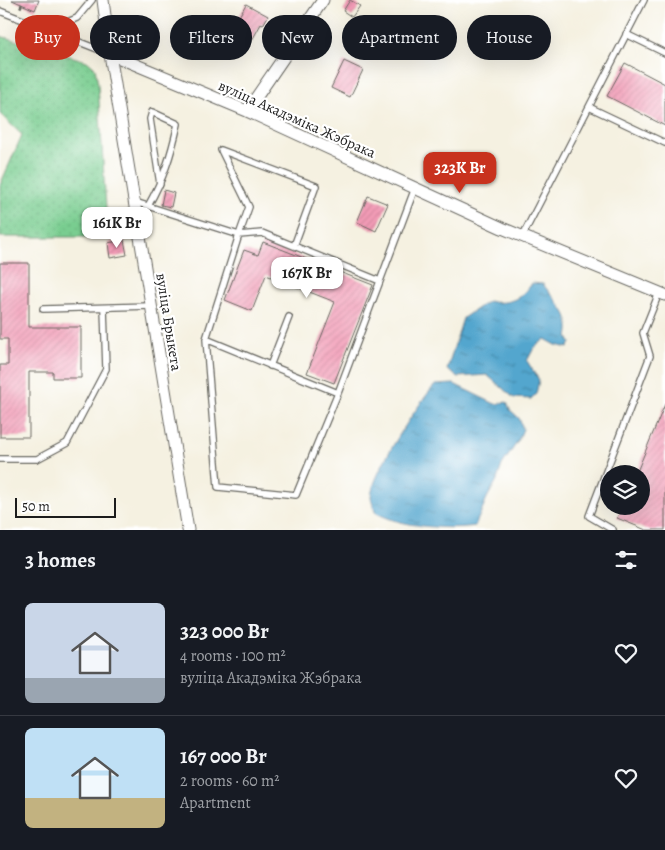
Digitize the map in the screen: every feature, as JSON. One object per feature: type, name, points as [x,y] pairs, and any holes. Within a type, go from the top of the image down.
[{"type":"street","name":"вуліца Брыкета","points":[[103,0],[105,15]]},
{"type":"street","points":[[247,111],[323,0]]},
{"type":"street","name":"вуліца Брыкета","points":[[111,60],[188,530]]},
{"type":"street","name":"вуліца Акадэміка Жэбрака","points":[[124,60],[247,111],[522,236],[662,294]]},
{"type":"lane","points":[[80,15],[92,0]]},
{"type":"lane","points":[[522,236],[644,0]]},
{"type":"lane","points":[[0,11],[15,17]]},
{"type":"lane","points":[[626,34],[665,52]]},
{"type":"lane","points":[[589,107],[665,143]]},
{"type":"lane","points":[[148,206],[160,184],[167,170],[178,124],[152,112],[150,119],[160,184]]},
{"type":"lane","points":[[294,246],[316,186],[221,150],[249,207],[206,339],[218,487],[296,495],[338,393],[415,188]]},
{"type":"lane","points":[[135,202],[239,235],[262,233],[380,281]]},
{"type":"lane","points":[[613,530],[589,516],[650,356],[644,333],[662,294]]},
{"type":"lane","points":[[43,309],[151,306]]},
{"type":"lane","points":[[0,458],[37,459],[67,443],[106,369],[104,308]]},
{"type":"lane","points":[[270,366],[289,317]]},
{"type":"lane","points":[[206,339],[338,393]]},
{"type":"path","points":[[22,4],[20,8],[29,11]]},
{"type":"green space","points":[[0,36],[15,40],[15,60],[80,59],[87,61],[95,68],[98,85],[107,223],[105,237],[0,237],[0,185],[22,135],[0,114]]},
{"type":"water","points":[[532,283],[543,284],[566,315],[569,329],[568,337],[571,343],[568,348],[556,345],[545,339],[534,348],[527,361],[539,380],[536,394],[531,399],[514,398],[487,375],[458,377],[447,370],[463,318],[488,301],[507,302],[513,300],[523,294]]},
{"type":"water","points":[[454,384],[495,404],[507,402],[510,410],[519,418],[523,429],[518,441],[502,465],[475,526],[452,528],[424,526],[397,521],[375,512],[371,500],[373,486],[397,438],[418,406],[435,385]]},
{"type":"building","points":[[12,0],[39,0],[35,10]]},
{"type":"building","points":[[350,0],[360,6],[353,15],[349,15],[343,11]]},
{"type":"building","points":[[246,4],[266,15],[262,15],[262,24],[252,40],[252,15],[240,15]]},
{"type":"building","points":[[344,61],[363,70],[350,97],[331,88]]},
{"type":"building","points":[[625,63],[665,84],[665,126],[607,96]]},
{"type":"building","points":[[164,190],[174,193],[171,207],[161,205]]},
{"type":"building","points":[[368,196],[388,204],[376,231],[357,222]]},
{"type":"building","points":[[124,240],[127,255],[110,258],[108,243]]},
{"type":"building","points":[[263,242],[373,285],[334,383],[307,373],[335,302],[266,275],[252,311],[225,300],[244,250],[258,255]]},
{"type":"building","points":[[0,263],[29,263],[29,327],[81,327],[81,378],[53,378],[53,372],[29,372],[29,437],[0,437],[0,365],[8,365],[8,339],[0,339]]},
{"type":"building","points":[[665,404],[665,530],[646,530],[617,518],[618,515],[650,515],[650,465],[640,465]]}]
